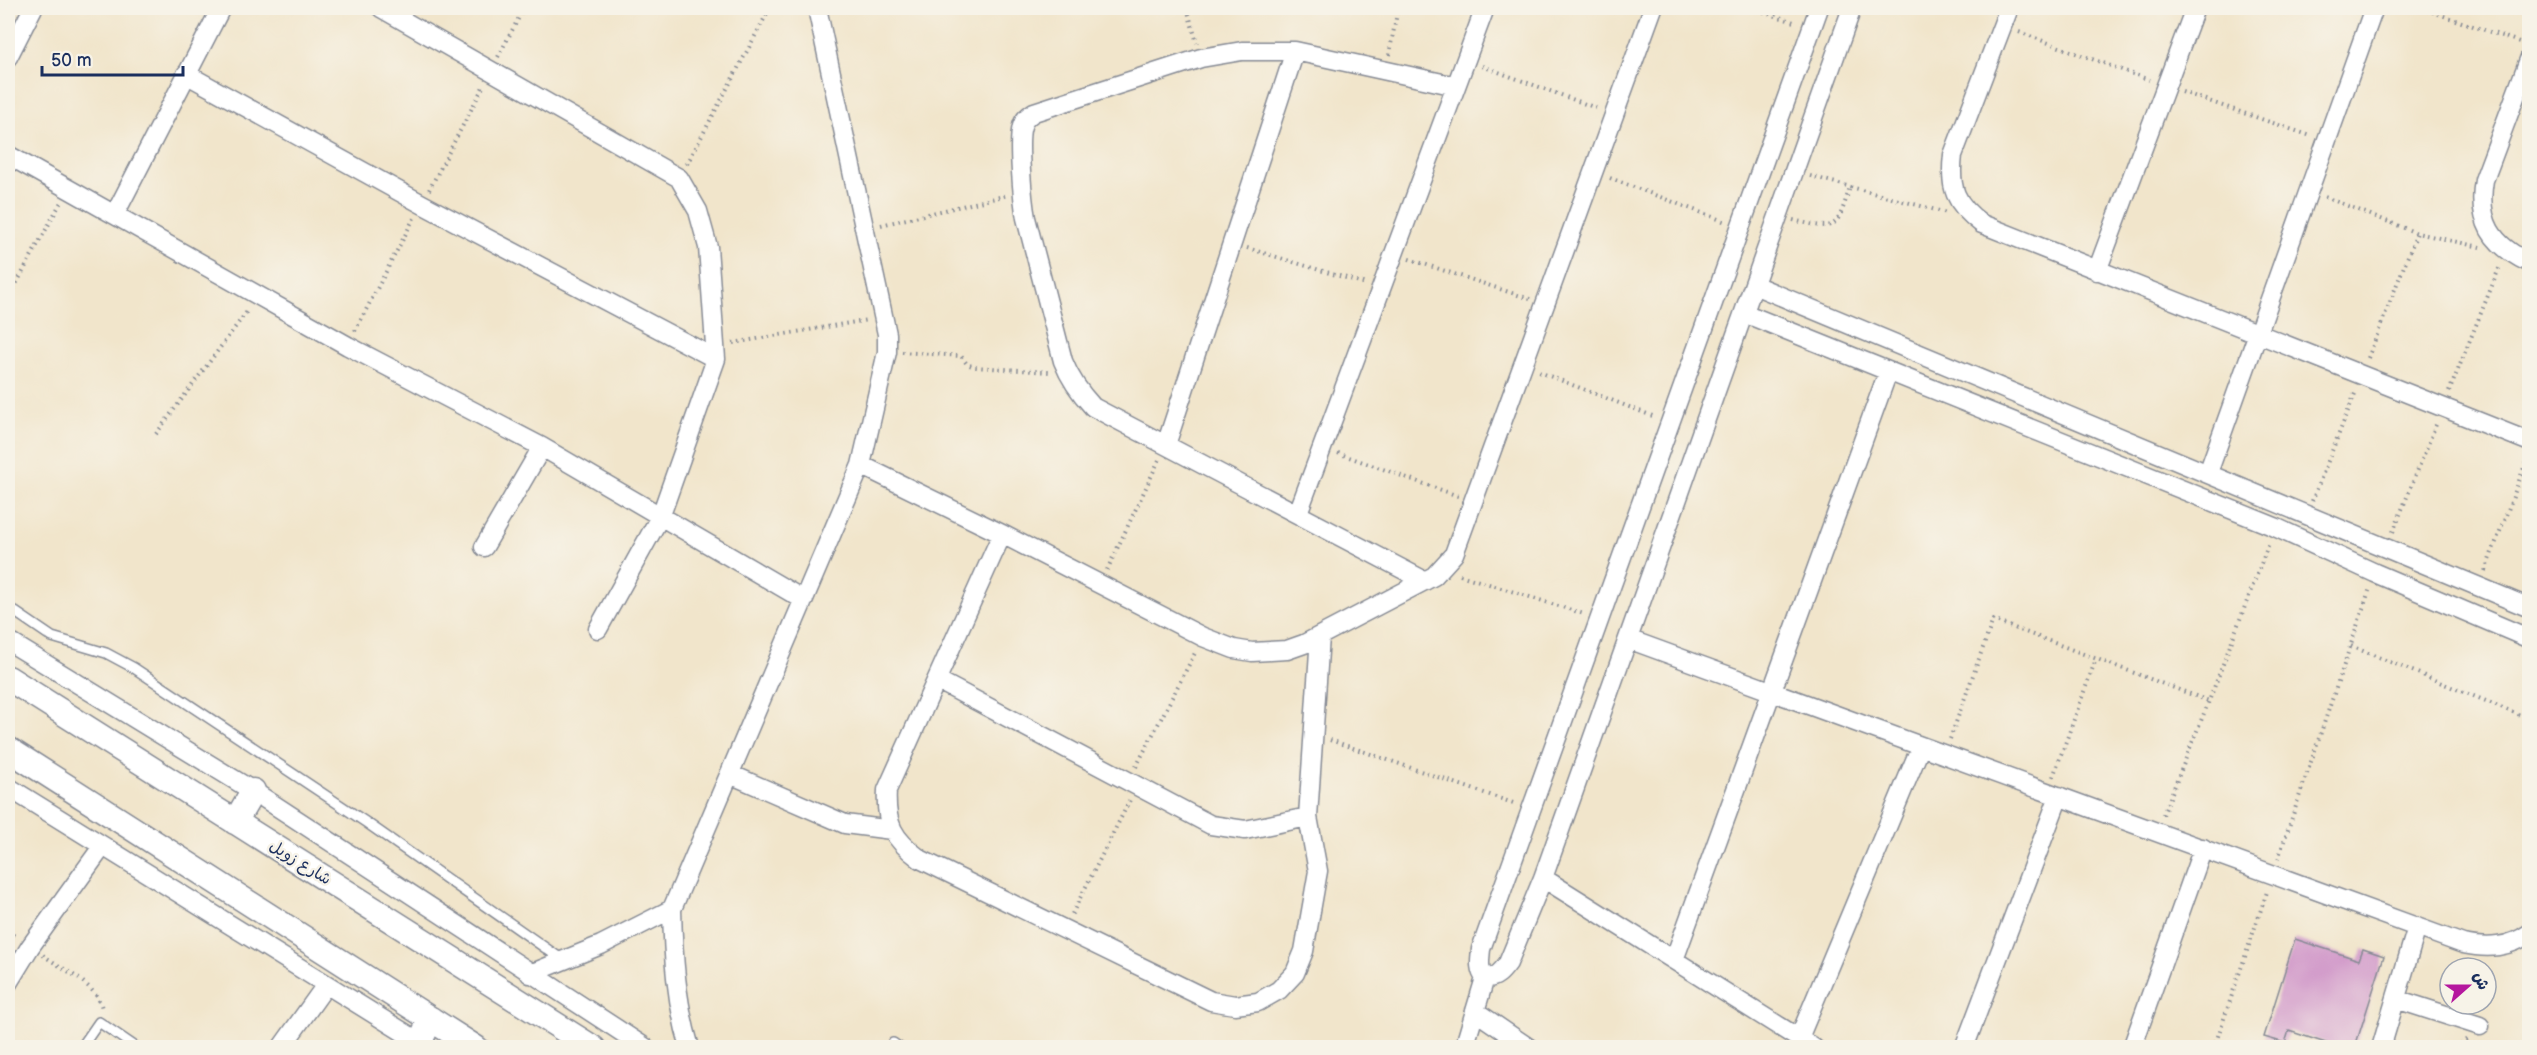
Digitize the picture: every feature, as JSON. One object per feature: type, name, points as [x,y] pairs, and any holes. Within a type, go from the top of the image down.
[{"type":"main road","name":"شارع زويل","points":[[8,678],[592,1047]]},
{"type":"main road","points":[[8,750],[476,1047]]},
{"type":"main road","points":[[235,822],[253,791]]},
{"type":"main road","points":[[424,1044],[431,1019]]},
{"type":"street","points":[[8,57],[33,8]]},
{"type":"street","points":[[114,214],[221,8]]},
{"type":"street","points":[[381,8],[679,178],[698,211],[708,247],[715,353],[661,515],[598,629]]},
{"type":"street","points":[[690,1047],[676,977],[672,909],[861,465],[888,352],[883,317],[817,8]]},
{"type":"street","points":[[1298,513],[1485,8]]},
{"type":"street","points":[[861,465],[1203,637],[1234,649],[1261,652],[1287,650],[1320,636],[1425,581],[1442,569],[1454,554],[1653,8]]},
{"type":"street","points":[[1464,1047],[1485,978],[1479,965],[1481,949],[1819,8]]},
{"type":"street","points":[[1485,978],[1491,979],[1500,974],[1508,963],[1543,878],[1852,8]]},
{"type":"street","points":[[2008,8],[1953,155],[1951,175],[1955,195],[1966,212],[1982,224],[2097,271],[2529,442]]},
{"type":"street","points":[[2097,271],[2195,8]]},
{"type":"street","points":[[2208,473],[2307,190],[2374,8]]},
{"type":"street","points":[[1425,581],[1093,407],[1068,374],[1029,229],[1023,191],[1021,130],[1027,116],[1034,112],[1202,58],[1242,51],[1295,51],[1456,86]]},
{"type":"street","points":[[1166,445],[1295,51]]},
{"type":"street","points":[[2529,57],[2523,92],[2484,180],[2480,200],[2483,218],[2493,236],[2506,250],[2529,263]]},
{"type":"street","points":[[186,74],[422,204],[715,353]]},
{"type":"street","points":[[1773,140],[1802,150]]},
{"type":"street","points":[[8,155],[348,346],[542,447],[804,600]]},
{"type":"street","points":[[1754,285],[2529,608]]},
{"type":"street","points":[[1744,313],[2275,526],[2375,573],[2529,639]]},
{"type":"street","points":[[1674,960],[1888,372]]},
{"type":"street","points":[[1668,429],[1696,446]]},
{"type":"street","points":[[484,547],[542,447]]},
{"type":"street","points":[[1002,534],[887,790],[886,810],[892,830],[903,847],[920,859],[1211,1001],[1235,1005],[1258,1002],[1279,990],[1295,973],[1304,951],[1318,871],[1308,817],[1320,636]]},
{"type":"street","points":[[1628,639],[2463,944],[2486,948],[2508,945],[2529,933]]},
{"type":"street","points":[[8,641],[253,791],[530,974],[646,1047]]},
{"type":"street","points":[[937,680],[1211,825],[1245,830],[1308,817]]},
{"type":"street","points":[[1798,1038],[1921,746]]},
{"type":"street","points":[[730,774],[845,824],[892,830]]},
{"type":"street","points":[[8,787],[424,1044]]},
{"type":"street","points":[[1964,1047],[2053,794]]},
{"type":"street","points":[[8,983],[30,946],[102,847]]},
{"type":"street","points":[[2132,1047],[2203,848]]},
{"type":"street","points":[[1543,878],[1814,1047]]},
{"type":"street","points":[[530,974],[619,936],[672,909]]},
{"type":"street","points":[[2381,1047],[2417,927]]},
{"type":"street","points":[[281,1047],[326,985]]},
{"type":"street","points":[[2396,999],[2480,1026]]},
{"type":"street","points":[[1475,1011],[1529,1047]]},
{"type":"lane","points":[[8,607],[52,636],[106,653],[134,668],[367,823],[564,961]]},
{"type":"lane","points":[[81,1047],[98,1023],[137,1047]]},
{"type":"path","points":[[348,346],[524,8]]},
{"type":"path","points":[[679,178],[770,8]]},
{"type":"path","points":[[1187,8],[1202,58]]},
{"type":"path","points":[[1386,71],[1398,8]]},
{"type":"path","points":[[1752,8],[1811,29]]},
{"type":"path","points":[[2421,8],[2529,46]]},
{"type":"path","points":[[2002,25],[2326,142]]},
{"type":"path","points":[[1466,60],[1614,114]]},
{"type":"path","points":[[1794,171],[1942,213],[1966,212]]},
{"type":"path","points":[[1593,172],[1741,227]]},
{"type":"path","points":[[1778,216],[1828,227],[1836,224],[1850,187]]},
{"type":"path","points":[[8,299],[68,189]]},
{"type":"path","points":[[2307,190],[2417,233],[2464,245],[2506,250]]},
{"type":"path","points":[[863,228],[1023,191]]},
{"type":"path","points":[[1232,244],[1381,288]]},
{"type":"path","points":[[1394,254],[1545,304]]},
{"type":"path","points":[[156,434],[259,295]]},
{"type":"path","points":[[715,353],[883,317]]},
{"type":"path","points":[[888,352],[960,356],[967,364],[975,367],[1068,374]]},
{"type":"path","points":[[1522,366],[1668,429]]},
{"type":"path","points":[[1100,584],[1166,445]]},
{"type":"path","points":[[1322,447],[1473,501]]},
{"type":"path","points":[[2479,587],[2529,454]]},
{"type":"path","points":[[2156,833],[2275,526]]},
{"type":"path","points":[[1442,569],[1599,619]]},
{"type":"path","points":[[2214,1047],[2375,573]]},
{"type":"path","points":[[1945,754],[1993,620],[2209,701]]},
{"type":"path","points":[[1064,929],[1203,637]]},
{"type":"path","points":[[2351,645],[2529,719]]},
{"type":"path","points":[[2053,794],[2096,660]]},
{"type":"path","points":[[1314,735],[1531,809]]},
{"type":"path","points":[[8,931],[96,994],[102,1013],[100,1023]]},
{"type":"path","points":[[2438,1047],[2447,1047]]},
{"type":"building","points":[[2295,939],[2359,960],[2363,949],[2384,956],[2355,1047],[2338,1047],[2289,1031],[2285,1043],[2264,1037]]}]
